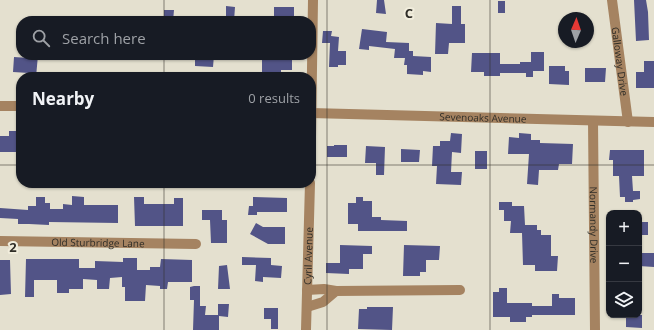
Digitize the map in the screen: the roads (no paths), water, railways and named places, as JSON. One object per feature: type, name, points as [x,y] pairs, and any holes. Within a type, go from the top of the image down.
[{"type":"street","points":[[313,0],[313,16]]},
{"type":"street","name":"Galloway Drive","points":[[612,0],[628,122]]},
{"type":"street","points":[[312,60],[312,72]]},
{"type":"street","points":[[0,106],[16,106]]},
{"type":"street","name":"Sevenoaks Avenue","points":[[316,113],[654,122]]},
{"type":"street","name":"Normandy Drive","points":[[593,121],[595,330]]},
{"type":"street","name":"Cyril Avenue","points":[[306,330],[310,188]]},
{"type":"street","name":"Old Sturbridge Lane","points":[[0,241],[196,244]]},
{"type":"street","points":[[307,290],[460,290]]},
{"type":"street","points":[[307,307],[320,304],[336,291]]}]
